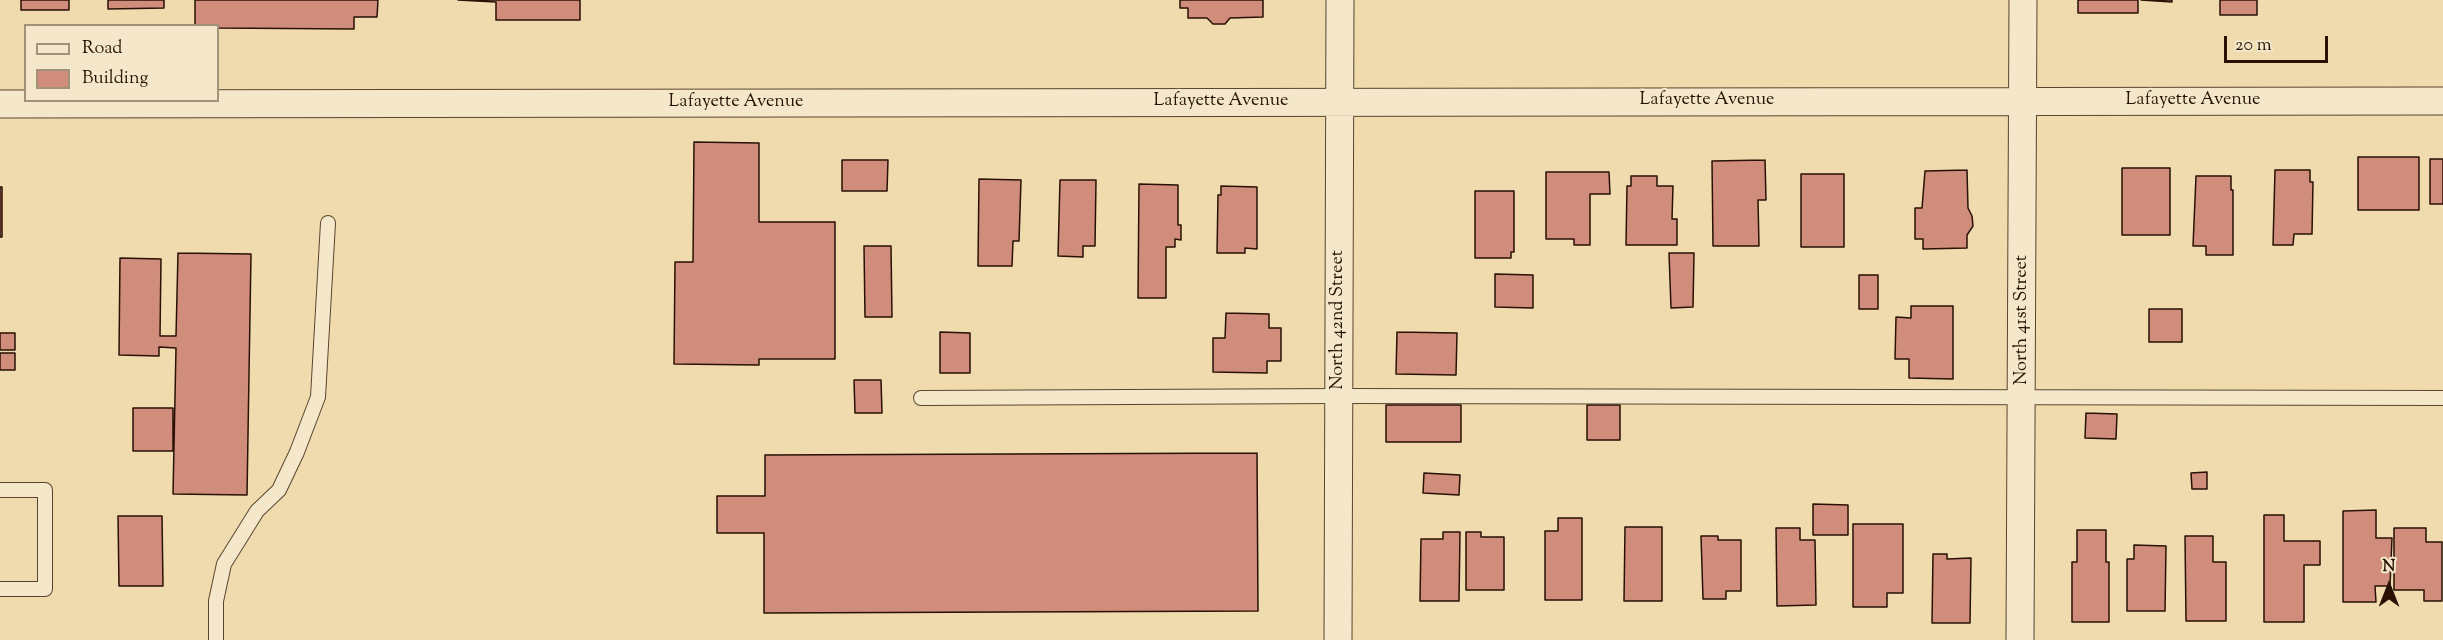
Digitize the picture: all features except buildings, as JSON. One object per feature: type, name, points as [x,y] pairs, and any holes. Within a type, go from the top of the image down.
[{"type":"street","name":"North 42nd Street","points":[[1338,640],[1340,0]]},
{"type":"street","name":"North 41st Street","points":[[2020,640],[2023,397],[2023,0]]},
{"type":"street","name":"Lafayette Avenue","points":[[0,104],[2443,101]]},
{"type":"lane","points":[[216,640],[216,601],[224,564],[257,511],[279,490],[297,452],[318,397],[328,223]]},
{"type":"lane","points":[[921,398],[1339,396],[2443,398]]},
{"type":"lane","points":[[0,490],[45,489],[45,589],[0,589]]}]
